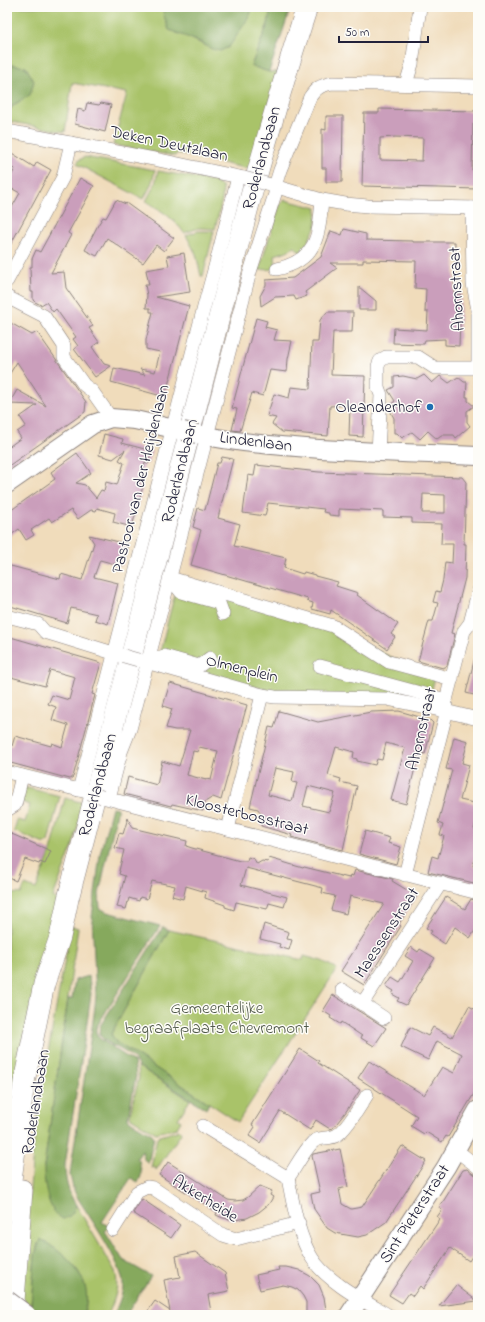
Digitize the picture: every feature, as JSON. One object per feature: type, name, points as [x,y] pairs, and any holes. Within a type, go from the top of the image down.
[{"type":"main road","name":"Roderlandbaan","points":[[13,1315],[21,1198],[37,1084],[55,988],[60,937],[68,899],[131,663],[251,195],[281,87],[307,7]]},
{"type":"main road","name":"Roderlandbaan","points":[[7,1210],[24,1082],[44,984],[60,937]]},
{"type":"street","points":[[406,84],[412,64],[420,7]]},
{"type":"street","name":"Pastoor van der Heijdenlaan","points":[[84,791],[119,655],[190,432],[250,272],[275,194],[271,185],[280,170],[304,112],[316,89],[323,85],[332,83],[478,86]]},
{"type":"street","name":"Deken Deutzlaan","points":[[7,131],[241,178],[322,200],[368,206],[475,208]]},
{"type":"street","points":[[7,281],[63,177],[71,143]]},
{"type":"street","name":"Pastoor van der Heijdenlaan","points":[[106,797],[130,729],[143,661],[170,578],[190,432],[204,307],[241,178]]},
{"type":"street","points":[[277,269],[298,261],[312,248],[319,234],[322,200]]},
{"type":"street","name":"Ahornstraat","points":[[475,208],[473,284],[478,310],[478,368]]},
{"type":"street","points":[[7,297],[44,316],[64,346],[64,357],[84,385],[92,391],[111,418]]},
{"type":"street","points":[[378,452],[381,396],[378,387],[378,366],[383,358],[418,357],[435,368],[478,368]]},
{"type":"street","name":"Lindenlaan","points":[[7,484],[93,424],[111,418],[135,420],[190,432],[286,446],[378,452],[478,456]]},
{"type":"street","points":[[170,578],[181,592],[220,603],[223,614]]},
{"type":"street","points":[[170,578],[333,626],[389,662],[452,679]]},
{"type":"street","name":"Ahornstraat","points":[[405,875],[445,718],[446,706],[464,631],[470,622],[478,592]]},
{"type":"street","points":[[7,616],[38,624],[45,632],[143,661]]},
{"type":"street","name":"Olmenplein","points":[[143,661],[164,656],[199,666],[210,658]]},
{"type":"street","name":"Olmenplein","points":[[143,661],[262,695],[275,697],[387,699],[446,706]]},
{"type":"street","points":[[320,666],[446,706],[478,719]]},
{"type":"street","points":[[228,829],[262,695]]},
{"type":"street","name":"Kloosterbosstraat","points":[[7,772],[478,893]]},
{"type":"street","points":[[7,810],[15,805],[22,776]]},
{"type":"street","name":"Maessenstraat","points":[[362,1004],[441,883]]},
{"type":"street","name":"Maessenstraat","points":[[342,990],[384,1018]]},
{"type":"street","points":[[367,1095],[339,1134],[329,1138],[321,1138],[309,1146],[288,1178],[298,1223],[305,1245],[316,1264],[330,1277],[359,1299],[388,1315]]},
{"type":"street","name":"Sint Pieterstraat","points":[[349,1315],[456,1150],[478,1110]]},
{"type":"street","points":[[203,1126],[288,1178]]},
{"type":"street","points":[[456,1150],[478,1167]]},
{"type":"street","name":"Akkerheide","points":[[113,1230],[137,1192],[147,1187],[153,1188],[223,1235],[236,1239],[298,1223]]},
{"type":"street","points":[[7,1300],[27,1315]]},
{"type":"green space","points":[[7,7],[166,7],[163,13],[186,36],[212,49],[249,17],[253,7],[271,7],[268,24],[251,66],[269,72],[280,72],[249,169],[177,153],[175,156],[113,145],[127,93],[72,83],[65,132],[7,121],[11,108],[30,95],[9,64],[7,64]]},
{"type":"green space","points":[[166,7],[253,7],[249,17],[229,47],[220,51],[169,30],[163,13]]},
{"type":"green space","points":[[271,7],[291,7],[269,72],[251,66],[268,24]]},
{"type":"green space","points":[[7,64],[26,67],[34,81],[30,95],[13,105],[8,112],[7,111]]},
{"type":"green space","points":[[85,157],[155,170],[150,186],[143,199],[77,164],[79,160]]},
{"type":"green space","points":[[158,171],[214,181],[223,188],[222,200],[215,229],[199,228],[184,233],[162,211],[146,201],[155,184]]},
{"type":"green space","points":[[285,200],[317,208],[316,226],[302,254],[295,247],[275,255],[276,269],[259,270],[280,204]]},
{"type":"green space","points":[[198,231],[214,231],[203,276],[201,276],[196,254],[186,235]]},
{"type":"green space","points":[[183,585],[330,628],[435,678],[428,703],[275,692],[162,662],[160,652],[175,593]]},
{"type":"green space","points":[[23,787],[60,796],[48,842],[44,844],[14,831],[17,820],[25,822],[30,805],[19,801]]},
{"type":"green space","points":[[65,798],[84,803],[73,845],[53,897],[60,901],[7,1155],[7,901],[12,894],[21,894],[25,885],[36,889],[51,851]]},
{"type":"green space","points":[[112,807],[118,808],[99,894],[100,908],[107,912],[160,926],[96,1028],[99,1038],[134,1062],[136,1076],[128,1118],[130,1121],[152,1134],[154,1137],[148,1164],[144,1159],[142,1151],[137,1158],[139,1160],[141,1171],[140,1179],[138,1182],[131,1178],[102,1222],[110,1227],[105,1231],[123,1260],[151,1276],[126,1315],[114,1315],[122,1293],[122,1277],[112,1254],[77,1197],[70,1175],[96,996],[92,917],[100,854]]},
{"type":"green space","points":[[71,926],[78,928],[44,1167],[73,1212],[76,1205],[115,1271],[117,1288],[108,1315],[82,1315],[86,1308],[84,1282],[78,1271],[64,1256],[38,1243],[35,1255],[31,1305],[21,1298],[33,1151],[42,1085]]},
{"type":"green space","points":[[163,927],[169,930],[111,1034],[116,1042],[209,1103],[206,1109],[138,1066],[131,1056],[108,1043],[99,1034],[100,1026]]},
{"type":"green space","name":"Gemeentelijke begraafplaats Chevremont","points":[[169,930],[303,960],[304,956],[322,961],[337,969],[238,1122],[116,1042],[111,1034]]},
{"type":"green space","points":[[89,976],[91,994],[65,1165],[68,1186],[76,1205],[71,1214],[63,1219],[53,1210],[50,1204],[46,1189],[44,1167],[68,999],[72,999],[75,980]]},
{"type":"green space","points":[[138,1066],[190,1100],[178,1119],[181,1121],[177,1128],[156,1133],[131,1118],[130,1115],[139,1077]]},
{"type":"green space","points":[[180,1130],[182,1132],[156,1170],[155,1167],[151,1168],[157,1137]]},
{"type":"green space","points":[[40,1239],[60,1252],[77,1270],[83,1281],[86,1292],[86,1303],[82,1315],[44,1315],[31,1305],[35,1255]]},
{"type":"building","points":[[87,103],[111,105],[105,132],[75,124],[78,109],[85,111]]},
{"type":"building","points":[[379,109],[478,111],[478,125],[473,124],[472,170],[478,171],[478,189],[362,186],[364,113],[379,113]],"holes":[[[380,138],[423,138],[422,161],[380,160]]]},
{"type":"building","points":[[326,116],[343,116],[342,182],[326,182],[326,168],[322,168],[322,129],[326,130]]},
{"type":"building","points":[[7,150],[34,167],[37,162],[51,170],[7,251],[7,216],[20,193],[7,186],[7,183],[15,169],[7,167]]},
{"type":"building","points":[[80,178],[94,186],[68,233],[71,235],[51,273],[64,272],[66,288],[93,326],[89,328],[99,342],[92,347],[104,364],[111,366],[95,377],[74,349],[78,346],[73,339],[76,337],[56,309],[53,312],[46,302],[41,305],[35,302],[33,300],[33,292],[31,292],[30,267],[32,267],[32,259],[36,250],[40,252]]},
{"type":"building","points":[[116,200],[126,203],[174,238],[164,251],[156,245],[143,263],[107,238],[97,256],[85,250],[98,225],[103,217],[106,218]]},
{"type":"building","points":[[344,229],[366,234],[366,240],[455,242],[454,294],[461,294],[459,346],[445,345],[445,339],[425,340],[424,344],[393,343],[394,328],[427,330],[428,312],[425,312],[426,289],[415,288],[416,261],[363,260],[363,263],[330,263],[337,268],[305,292],[307,296],[296,300],[294,296],[275,297],[261,306],[260,296],[266,285],[266,280],[293,278],[321,257],[331,231],[342,235]]},
{"type":"building","points":[[184,253],[190,292],[156,297],[189,306],[165,397],[111,382],[114,368],[145,375],[140,369],[155,372],[160,352],[146,349],[146,340],[153,312],[150,312],[150,308],[146,308],[147,295],[145,285],[149,285],[146,270],[169,266],[167,256]]},
{"type":"building","points":[[359,287],[376,301],[376,310],[359,310]]},
{"type":"building","points":[[327,312],[353,312],[352,332],[333,332],[331,375],[365,376],[363,437],[349,436],[350,405],[330,406],[328,436],[282,432],[272,424],[276,418],[267,416],[274,394],[289,398],[291,387],[310,389],[312,342],[318,342],[320,320]]},
{"type":"building","points":[[256,318],[267,321],[265,327],[277,330],[274,340],[292,341],[287,372],[270,370],[263,396],[252,393],[240,431],[232,430],[237,409],[232,408]]},
{"type":"building","points":[[7,321],[32,335],[37,332],[86,402],[85,412],[7,467],[7,448],[21,438],[17,432],[26,426],[20,417],[37,405],[9,404],[17,390],[46,406],[17,362],[7,378]]},
{"type":"building","name":"Oleanderhof","points":[[424,375],[432,383],[440,376],[449,383],[458,377],[464,382],[467,382],[466,397],[468,397],[468,401],[474,406],[467,411],[467,422],[470,426],[456,438],[454,435],[443,435],[437,439],[428,431],[420,439],[412,432],[402,438],[397,433],[394,433],[394,418],[388,407],[395,401],[388,390],[394,387],[394,377],[403,376],[417,379]]},
{"type":"building","points":[[104,434],[123,439],[122,443],[152,451],[148,464],[145,463],[139,485],[143,486],[132,527],[113,522],[115,513],[97,508],[96,511],[91,510],[78,519],[71,510],[52,522],[49,518],[31,530],[34,535],[26,540],[19,529],[7,538],[7,513],[55,479],[51,472],[77,453],[91,473],[76,483],[85,485],[96,498],[101,490],[104,491],[106,482],[117,485],[124,463],[119,460],[125,450],[113,459],[99,455]]},
{"type":"building","points":[[222,457],[233,459],[218,518],[240,524],[234,546],[286,558],[284,568],[338,582],[336,586],[358,593],[357,595],[398,624],[391,634],[395,637],[387,649],[331,610],[330,614],[312,609],[313,603],[307,601],[308,599],[191,565],[201,530],[193,527],[198,508],[205,510],[217,463],[220,463]]},
{"type":"building","points":[[256,465],[319,472],[462,477],[466,482],[464,544],[466,544],[465,578],[451,633],[455,634],[447,666],[443,668],[418,661],[429,621],[433,621],[438,603],[433,602],[436,591],[440,592],[445,562],[452,563],[453,544],[441,544],[442,524],[412,523],[412,518],[383,517],[383,511],[339,509],[339,516],[329,515],[329,513],[323,512],[324,509],[268,503],[265,516],[243,513],[248,475],[254,476]],"holes":[[[423,494],[445,495],[445,513],[422,513]]]},
{"type":"building","points":[[89,535],[128,544],[122,566],[100,560],[94,577],[118,583],[108,624],[95,620],[97,614],[71,608],[67,623],[7,605],[7,565],[60,579],[61,574],[82,580],[94,543]]},
{"type":"building","points":[[7,636],[101,663],[92,694],[95,695],[73,777],[70,779],[7,762],[7,745],[12,746],[15,736],[51,746],[52,743],[62,747],[68,725],[52,720],[56,707],[48,704],[52,695],[69,700],[75,677],[50,670],[45,686],[7,676]]},
{"type":"building","points":[[475,657],[478,658],[478,696],[466,693]]},
{"type":"building","points":[[170,683],[247,705],[221,800],[213,797],[205,802],[203,811],[172,804],[171,806],[124,794],[128,777],[157,785],[162,761],[179,766],[190,730],[175,730],[166,728],[172,709],[163,706]],"holes":[[[199,747],[218,751],[211,780],[187,775],[193,751],[198,752]]]},
{"type":"building","points":[[279,711],[318,722],[371,712],[399,711],[430,720],[433,723],[425,754],[419,752],[406,804],[391,800],[405,748],[386,743],[382,760],[377,759],[375,765],[357,761],[357,759],[353,758],[354,752],[336,747],[328,775],[341,779],[340,782],[357,786],[343,850],[291,837],[292,835],[261,826],[263,817],[258,809],[250,807],[269,727],[274,728]],"holes":[[[275,768],[294,772],[292,782],[297,783],[292,801],[268,795]],[[308,786],[335,793],[329,812],[303,806]]]},
{"type":"building","points":[[454,737],[468,741],[462,763],[469,765],[460,800],[478,804],[478,814],[474,829],[478,830],[478,847],[473,866],[478,868],[478,884],[428,872],[432,856],[438,858],[444,836],[440,835],[443,825],[438,823],[452,770],[446,769]]},
{"type":"building","points":[[128,818],[132,828],[187,841],[186,846],[240,861],[247,861],[248,857],[254,859],[257,864],[262,861],[268,862],[269,858],[303,868],[349,878],[350,875],[353,876],[355,870],[393,879],[392,881],[417,896],[399,924],[401,926],[364,985],[341,971],[384,904],[350,896],[346,914],[331,910],[335,896],[322,893],[323,888],[246,868],[241,885],[287,897],[284,907],[269,903],[267,909],[236,902],[234,910],[205,898],[206,892],[186,886],[183,899],[172,896],[175,886],[152,881],[147,899],[140,897],[139,901],[129,898],[126,909],[117,907],[125,876],[119,874],[124,850],[115,848],[119,833],[123,834]]},
{"type":"building","points":[[365,831],[390,838],[388,843],[401,847],[396,864],[359,854]]},
{"type":"building","points":[[7,832],[51,851],[45,864],[40,862],[39,864],[25,859],[16,881],[7,877]]},
{"type":"building","points":[[446,897],[465,909],[471,899],[478,901],[478,926],[470,938],[455,927],[445,944],[430,934],[432,931],[426,928]]},
{"type":"building","points":[[264,924],[289,932],[287,939],[292,940],[289,950],[279,947],[280,944],[260,939]]},
{"type":"building","points":[[411,947],[418,952],[420,949],[435,958],[406,1005],[397,1001],[399,998],[392,994],[394,991],[386,986],[392,977],[400,982],[402,979],[413,961],[405,956]]},
{"type":"building","points":[[333,995],[386,1028],[374,1046],[341,1022],[340,1024],[330,1018],[331,1016],[323,1011]]},
{"type":"building","points":[[469,1006],[478,1011],[478,1087],[448,1137],[446,1136],[442,1142],[426,1132],[424,1134],[411,1126],[417,1116],[358,1078],[369,1061],[424,1095],[442,1067],[454,1073],[462,1054],[437,1041],[428,1060],[401,1047],[410,1027],[428,1036],[433,1027],[452,1037]]},
{"type":"building","points":[[300,1049],[319,1061],[318,1063],[360,1090],[333,1128],[330,1129],[316,1120],[310,1130],[280,1111],[260,1143],[249,1136],[255,1127],[252,1125]]},
{"type":"building","points":[[402,1146],[426,1161],[386,1222],[367,1235],[358,1237],[335,1233],[327,1228],[314,1209],[311,1194],[320,1192],[312,1156],[313,1154],[340,1149],[348,1187],[339,1189],[342,1204],[351,1209],[362,1207]]},
{"type":"building","points":[[168,1162],[228,1200],[243,1200],[260,1186],[272,1191],[270,1195],[273,1197],[269,1204],[259,1212],[247,1218],[235,1220],[223,1218],[216,1215],[217,1212],[159,1175]]},
{"type":"building","points":[[467,1169],[473,1174],[478,1175],[478,1192],[475,1197],[478,1200],[478,1247],[469,1261],[450,1248],[423,1289],[420,1286],[413,1296],[409,1293],[402,1303],[389,1295],[440,1219],[437,1217],[442,1210],[439,1208],[463,1170]]},
{"type":"building","points":[[142,1199],[180,1225],[171,1238],[133,1213]]},
{"type":"building","points":[[195,1252],[225,1273],[229,1291],[208,1295],[211,1312],[196,1315],[145,1315],[155,1301],[170,1311],[164,1280],[180,1277],[176,1256]]},
{"type":"building","points":[[278,1267],[299,1270],[310,1276],[319,1285],[324,1297],[326,1310],[325,1315],[306,1315],[306,1302],[303,1296],[298,1290],[292,1287],[283,1285],[260,1290],[256,1275],[279,1270]]},
{"type":"building","points":[[456,1285],[477,1301],[439,1306]]},
{"type":"place","name":"Oleanderhof","points":[[430,407]]}]
